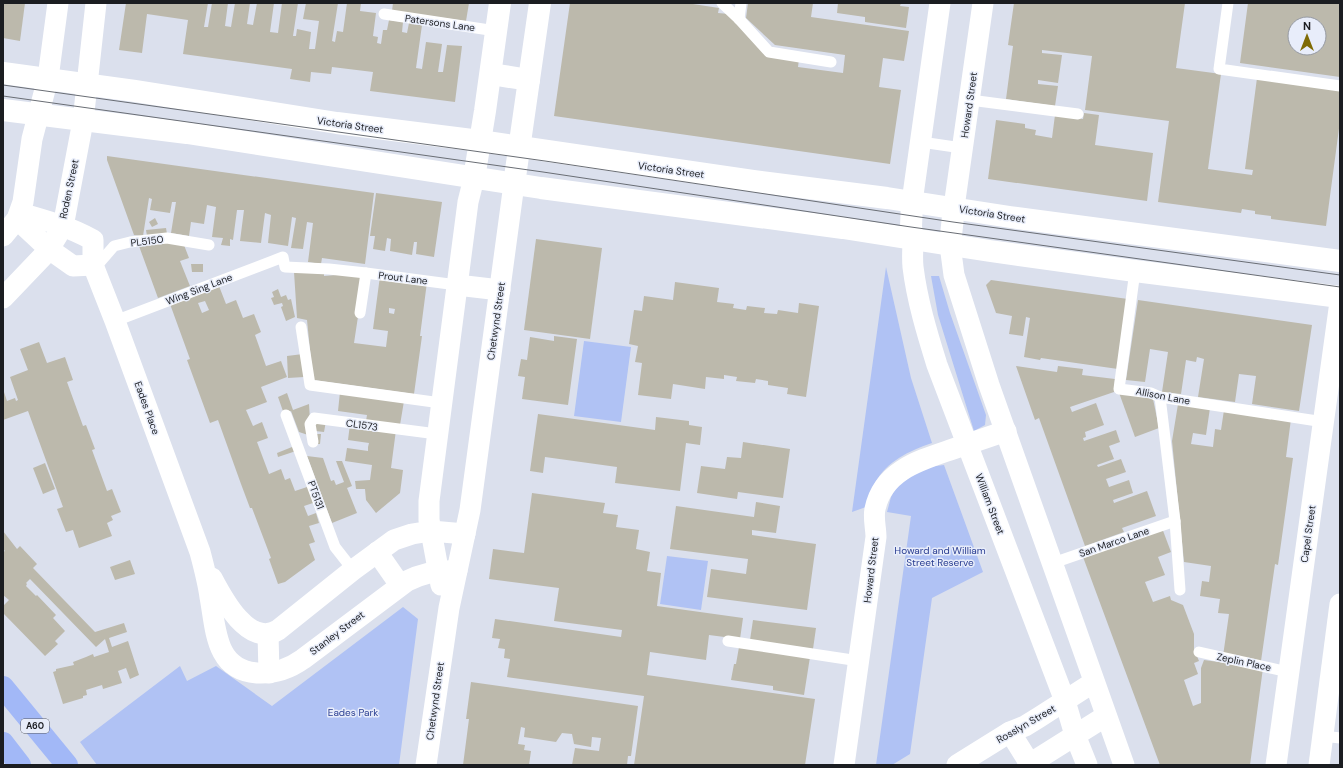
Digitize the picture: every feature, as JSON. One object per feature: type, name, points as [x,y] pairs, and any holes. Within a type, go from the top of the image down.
[{"type":"highway","name":"A60","points":[[3,687],[67,765]]},
{"type":"highway","points":[[3,743],[20,765]]},
{"type":"street","points":[[3,236],[18,216],[25,192],[32,139],[48,78],[58,3]]},
{"type":"street","name":"Roden Street","points":[[3,298],[41,260],[57,236],[61,225],[71,188],[83,121],[96,3]]},
{"type":"street","name":"Chetwynd Street","points":[[426,765],[449,608],[448,571],[431,531],[429,501],[468,202],[474,178],[491,74],[500,3]]},
{"type":"street","name":"Chetwynd Street","points":[[448,571],[465,534],[471,503],[540,3]]},
{"type":"street","points":[[913,239],[912,202],[940,3]]},
{"type":"street","name":"Howard Street","points":[[954,208],[983,3]]},
{"type":"street","name":"Victoria Street","points":[[3,73],[48,78],[337,123],[480,141],[753,182],[912,202],[1018,218],[1340,261]]},
{"type":"street","points":[[491,74],[529,80]]},
{"type":"street","points":[[3,110],[187,133],[514,184],[836,227],[950,245],[1135,271],[1340,297]]},
{"type":"street","points":[[954,208],[950,245],[954,275],[989,385],[1124,765]]},
{"type":"street","points":[[18,216],[49,249],[73,266],[94,267]]},
{"type":"street","name":"Eades Place","points":[[18,216],[61,225],[79,232],[93,240],[94,267],[200,552],[216,586],[240,620],[250,629],[268,634]]},
{"type":"street","name":"William Street","points":[[913,239],[913,267],[919,301],[937,364],[1065,701],[1075,735],[1087,765]]},
{"type":"street","points":[[457,285],[500,290]]},
{"type":"street","name":"Capel Street","points":[[1276,765],[1288,672],[1329,426],[1340,302]]},
{"type":"street","name":"Howard Street","points":[[844,765],[876,537],[874,514],[879,498],[888,483],[901,470],[918,461],[1006,431]]},
{"type":"street","points":[[269,673],[268,634],[278,630],[377,552],[394,540],[412,534],[431,531],[465,534]]},
{"type":"street","name":"Eades Place","points":[[200,552],[208,585],[214,627],[223,654],[230,663],[242,670],[254,673],[269,673]]},
{"type":"street","points":[[377,552],[400,585]]},
{"type":"street","name":"Stanley Street","points":[[269,673],[280,671],[295,664],[400,585],[415,576],[448,571]]},
{"type":"street","points":[[1319,765],[1331,737],[1340,604]]},
{"type":"street","name":"Rosslyn Street","points":[[958,765],[1010,732],[1025,726],[1094,682]]},
{"type":"street","points":[[1010,732],[1029,764],[1106,716]]},
{"type":"lane","points":[[722,3],[769,52],[831,62]]},
{"type":"lane","points":[[739,19],[742,3]]},
{"type":"lane","points":[[1228,3],[1219,69],[1340,86]]},
{"type":"lane","name":"Patersons Lane","points":[[384,14],[496,31]]},
{"type":"lane","points":[[970,100],[1078,114]]},
{"type":"lane","points":[[921,142],[962,148]]},
{"type":"lane","name":"PL5150","points":[[94,267],[114,246],[130,242],[167,238],[209,245]]},
{"type":"lane","name":"Wing Sing Lane","points":[[115,321],[283,257],[285,267],[366,273]]},
{"type":"lane","name":"Allison Lane","points":[[1135,271],[1119,389],[1151,393],[1160,397],[1329,426]]},
{"type":"lane","name":"Prout Lane","points":[[360,312],[366,273],[457,285]]},
{"type":"lane","points":[[301,327],[310,385],[441,403]]},
{"type":"lane","points":[[1160,397],[1180,590]]},
{"type":"lane","name":"PT5131","points":[[286,415],[335,547],[353,570]]},
{"type":"lane","name":"CL1573","points":[[313,442],[310,424],[314,418],[437,434]]},
{"type":"lane","name":"San Marco Lane","points":[[1053,563],[1174,521]]},
{"type":"lane","points":[[728,641],[859,661]]},
{"type":"lane","name":"Zeplin Place","points":[[1199,652],[1288,672]]},
{"type":"green space","points":[[886,267],[911,378],[932,443],[907,453],[892,463],[880,475],[875,483],[866,507],[852,512]]},
{"type":"green space","points":[[931,276],[939,276],[950,313],[986,415],[985,425],[974,431],[938,315]]},
{"type":"green space","points":[[584,341],[631,347],[621,422],[574,416]]},
{"type":"green space","name":"Howard and William Street Reserve","points":[[944,465],[983,572],[932,598],[910,754],[892,765],[876,765],[911,516],[887,512],[891,497],[898,484],[920,468]]},
{"type":"green space","points":[[667,556],[708,561],[701,610],[660,604]]},
{"type":"green space","name":"Eades Park","points":[[403,607],[418,619],[399,765],[97,765],[80,742],[180,666],[187,681],[216,666],[272,706]]},
{"type":"building","points":[[3,3],[25,3],[20,41],[3,38]]},
{"type":"building","points":[[126,3],[208,3],[204,27],[208,27],[212,3],[228,3],[225,26],[231,27],[235,3],[250,3],[247,24],[253,25],[257,3],[274,3],[270,32],[278,33],[282,3],[298,3],[293,36],[296,36],[297,29],[311,32],[309,49],[315,49],[319,21],[303,19],[306,3],[338,3],[332,41],[335,42],[337,31],[343,32],[347,3],[361,3],[360,11],[376,13],[373,36],[378,37],[377,43],[381,44],[383,30],[387,30],[389,20],[403,22],[402,32],[407,33],[409,23],[422,25],[416,68],[422,69],[426,42],[442,44],[438,72],[443,72],[447,45],[462,46],[455,102],[370,91],[373,72],[332,67],[331,74],[311,72],[310,82],[290,79],[292,69],[183,54],[188,20],[147,14],[142,53],[119,50]]},
{"type":"building","points":[[393,3],[469,3],[466,21],[392,11]]},
{"type":"building","points":[[570,3],[693,3],[719,8],[718,13],[729,14],[765,54],[799,59],[798,67],[843,73],[845,55],[775,45],[746,18],[748,3],[813,3],[811,17],[909,31],[904,61],[883,58],[879,87],[901,90],[890,164],[554,116]]},
{"type":"building","points":[[838,3],[901,3],[900,6],[909,7],[906,28],[865,22],[865,17],[837,13]]},
{"type":"building","points":[[1014,3],[1185,3],[1176,68],[1221,74],[1208,169],[1252,175],[1253,170],[1245,169],[1257,78],[1340,90],[1340,121],[1326,226],[1271,219],[1271,216],[1255,214],[1255,211],[1242,209],[1241,213],[1158,202],[1169,121],[1085,110],[1092,56],[1042,50],[1042,53],[1062,55],[1058,83],[1038,80],[1038,84],[1058,86],[1055,106],[1006,99],[1013,46],[1008,45]]},
{"type":"building","points":[[1248,3],[1340,3],[1340,77],[1240,63]]},
{"type":"building","points":[[1084,113],[1099,115],[1095,145],[1153,153],[1147,201],[988,179],[996,120],[1025,124],[1025,128],[1036,130],[1035,135],[1052,138],[1055,115],[1083,119]]},
{"type":"building","points":[[107,156],[374,193],[365,264],[322,258],[321,264],[308,262],[313,223],[307,222],[303,249],[291,248],[296,218],[292,217],[288,246],[268,243],[271,215],[265,213],[261,243],[240,241],[244,210],[237,210],[233,240],[230,239],[230,246],[221,245],[223,238],[212,237],[216,207],[207,205],[204,224],[191,222],[189,236],[171,233],[176,202],[172,202],[170,213],[150,210],[152,199],[149,198],[143,236],[134,235],[107,160]]},
{"type":"building","points":[[376,193],[442,202],[434,257],[416,254],[417,242],[414,242],[412,255],[390,251],[391,239],[387,238],[385,251],[373,249],[375,236],[370,236]]},
{"type":"building","points":[[155,218],[158,224],[152,227],[149,222]]},
{"type":"building","points":[[166,228],[167,234],[147,236],[146,230]]},
{"type":"building","points":[[536,239],[602,248],[590,339],[524,330]]},
{"type":"building","points":[[169,242],[184,245],[189,258],[180,261],[190,286],[158,298],[139,246]]},
{"type":"building","points":[[191,264],[203,264],[203,272],[192,272]]},
{"type":"building","points":[[324,271],[324,276],[348,274],[364,277],[354,343],[386,347],[388,331],[373,329],[380,276],[427,282],[420,336],[422,336],[414,394],[313,380],[307,320],[297,318],[294,272]],"holes":[[[389,308],[395,309],[394,314],[389,313]]]},
{"type":"building","points":[[991,280],[1128,299],[1118,369],[1024,357],[1030,318],[1026,317],[1023,336],[1009,334],[1012,316],[996,313],[986,285]]},
{"type":"building","points":[[675,282],[719,288],[717,302],[734,304],[733,308],[746,310],[747,306],[765,308],[764,313],[777,314],[778,310],[798,313],[799,303],[819,306],[806,397],[787,394],[788,388],[768,385],[768,381],[756,379],[755,383],[736,381],[737,377],[724,375],[724,379],[706,377],[705,389],[673,384],[671,399],[638,395],[642,363],[635,362],[638,346],[629,344],[634,310],[642,311],[644,296],[673,300]]},
{"type":"building","points":[[219,286],[226,304],[236,300],[243,318],[254,314],[261,332],[255,335],[266,366],[281,361],[287,377],[261,387],[267,402],[246,410],[253,426],[262,422],[268,438],[257,442],[269,474],[281,469],[285,480],[290,478],[295,491],[310,486],[316,502],[304,506],[308,516],[316,513],[319,523],[309,526],[315,542],[309,544],[315,560],[285,582],[278,584],[269,559],[271,558],[252,508],[250,508],[218,420],[210,423],[187,360],[190,359],[170,304]],"holes":[[[205,301],[209,310],[202,313],[198,303]]]},
{"type":"building","points":[[278,289],[281,297],[286,295],[288,300],[291,299],[295,317],[286,321],[281,307],[283,306],[282,303],[274,305],[271,298],[274,297],[272,292]]},
{"type":"building","points":[[1138,300],[1312,325],[1299,411],[1252,404],[1256,376],[1239,374],[1235,402],[1198,397],[1204,359],[1197,357],[1196,362],[1186,360],[1181,394],[1162,392],[1168,352],[1150,349],[1145,382],[1126,380]]},
{"type":"building","points":[[554,336],[577,339],[568,405],[522,399],[525,377],[518,376],[521,359],[527,360],[530,337],[554,341]]},
{"type":"building","points":[[39,342],[47,363],[65,357],[73,380],[67,382],[83,426],[86,425],[95,449],[92,450],[107,491],[112,489],[121,512],[111,516],[113,520],[107,523],[112,536],[79,548],[73,530],[66,532],[57,509],[63,507],[28,411],[3,420],[3,389],[7,401],[15,398],[16,401],[18,400],[10,377],[28,370],[20,349]]},
{"type":"building","points":[[303,354],[304,377],[288,378],[287,356]]},
{"type":"building","points":[[1016,366],[1057,372],[1058,366],[1083,369],[1082,375],[1115,379],[1114,392],[1070,407],[1072,412],[1096,403],[1104,425],[1085,432],[1086,437],[1083,438],[1084,441],[1116,430],[1120,442],[1109,446],[1114,459],[1097,465],[1098,467],[1121,459],[1126,472],[1106,479],[1109,487],[1129,480],[1133,493],[1113,500],[1114,503],[1147,491],[1156,516],[1122,528],[1124,532],[1085,546],[1039,418],[1035,420]]},
{"type":"building","points":[[1118,390],[1152,394],[1159,428],[1135,437]]},
{"type":"building","points":[[340,392],[404,401],[400,425],[366,421],[367,415],[338,411]]},
{"type":"building","points":[[287,393],[293,410],[309,404],[311,436],[299,432],[291,411],[284,414],[278,397]]},
{"type":"building","points":[[1178,404],[1210,408],[1206,435],[1193,433],[1191,444],[1213,447],[1215,429],[1221,430],[1224,410],[1291,419],[1286,457],[1293,458],[1278,565],[1275,564],[1261,661],[1223,656],[1229,614],[1218,613],[1220,599],[1200,596],[1202,581],[1209,582],[1211,566],[1184,562],[1172,441]]},
{"type":"building","points":[[538,414],[655,430],[656,417],[689,421],[689,425],[702,427],[700,445],[686,443],[680,491],[615,483],[617,467],[545,457],[543,473],[530,471]]},
{"type":"building","points":[[313,419],[326,421],[324,432],[315,431]]},
{"type":"building","points":[[350,424],[396,430],[391,468],[403,470],[400,493],[376,513],[366,500],[365,489],[356,489],[355,481],[370,480],[372,465],[345,461],[347,448],[368,451],[369,443],[348,440]]},
{"type":"building","points":[[316,434],[321,434],[320,444],[315,444]]},
{"type":"building","points":[[743,442],[790,449],[783,498],[738,492],[737,499],[697,493],[701,466],[725,469],[727,457],[741,458]]},
{"type":"building","points":[[297,445],[299,450],[278,457],[277,453]]},
{"type":"building","points":[[307,456],[323,458],[331,481],[334,480],[336,485],[344,482],[336,461],[342,461],[352,486],[347,488],[357,513],[332,523]]},
{"type":"building","points":[[45,463],[55,489],[43,494],[33,468]]},
{"type":"building","points":[[532,493],[605,503],[603,513],[618,515],[616,527],[639,530],[636,549],[650,552],[647,571],[661,573],[657,606],[743,618],[740,639],[709,635],[706,660],[650,652],[647,675],[815,699],[805,765],[634,765],[644,696],[507,677],[510,659],[504,658],[505,649],[498,648],[500,639],[492,638],[495,619],[621,637],[622,630],[554,621],[559,588],[489,579],[493,549],[524,553]]},
{"type":"building","points":[[756,502],[780,506],[776,533],[752,530],[752,535],[816,544],[807,610],[707,597],[711,569],[746,574],[748,559],[670,549],[676,506],[754,517]]},
{"type":"building","points":[[1162,528],[1171,552],[1158,557],[1165,575],[1145,582],[1153,602],[1170,596],[1171,600],[1183,605],[1194,634],[1194,649],[1199,661],[1194,663],[1198,674],[1184,680],[1193,706],[1201,703],[1201,668],[1204,660],[1263,668],[1250,765],[1160,765],[1083,557]]},
{"type":"building","points":[[3,531],[17,549],[20,546],[37,564],[33,568],[95,632],[124,623],[127,632],[109,638],[112,647],[128,641],[139,675],[130,679],[126,668],[118,671],[122,683],[103,689],[102,685],[86,690],[87,695],[83,696],[83,698],[63,704],[53,672],[56,671],[56,669],[74,665],[73,662],[93,654],[94,657],[109,652],[105,639],[96,647],[30,579],[26,583],[26,586],[56,615],[53,618],[65,631],[55,641],[58,644],[45,656],[3,613],[3,606],[9,600],[3,595],[3,552],[5,551],[3,549]]},
{"type":"building","points":[[130,560],[135,574],[115,580],[110,567]]},
{"type":"building","points":[[753,620],[816,628],[813,649],[750,640]]},
{"type":"building","points":[[739,647],[810,657],[804,695],[773,690],[773,686],[731,680]]},
{"type":"building","points":[[471,682],[638,706],[631,756],[628,756],[627,765],[572,765],[575,748],[599,751],[601,738],[592,737],[591,747],[574,744],[572,734],[562,733],[556,742],[524,737],[525,728],[521,727],[518,744],[525,745],[524,750],[531,751],[529,765],[463,765],[469,719],[466,719]]},
{"type":"tram line","points":[[3,85],[545,161],[953,222],[1340,275]]},
{"type":"tram line","points":[[3,96],[543,172],[911,227],[1340,287]]}]
